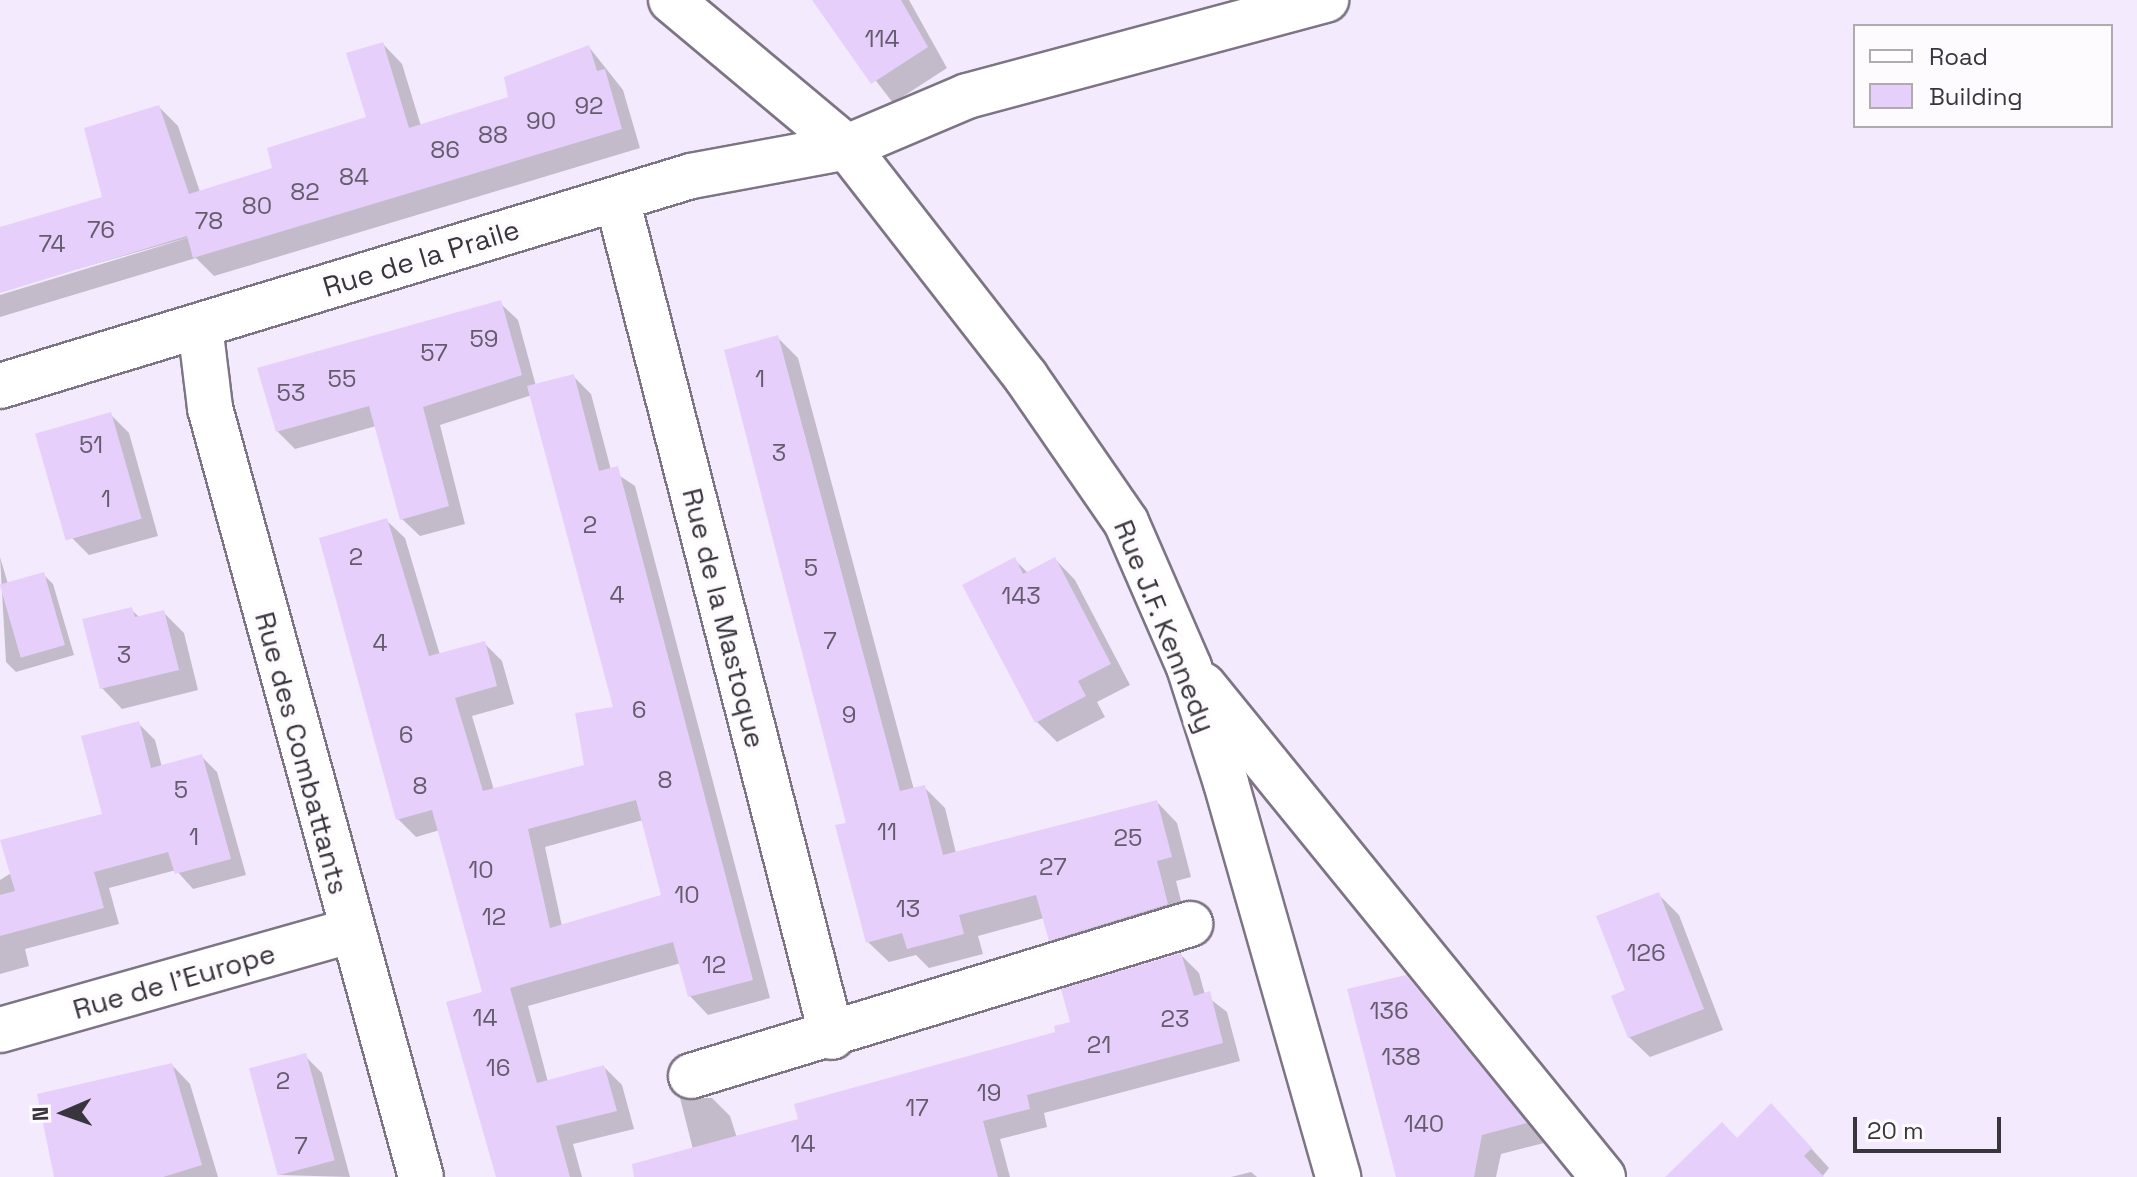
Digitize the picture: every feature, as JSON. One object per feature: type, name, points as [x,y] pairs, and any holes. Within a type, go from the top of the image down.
[{"type":"street","name":"Rue J.F. Kennedy","points":[[671,0],[847,147],[1026,377],[1126,522],[1189,667],[1338,1177]]},
{"type":"street","name":"Rue de la Praile","points":[[0,386],[691,176],[847,147],[967,96],[1326,0]]},
{"type":"street","name":"Rue de la Mastoque","points":[[617,199],[832,1037]]},
{"type":"street","name":"Rue des Combattants","points":[[200,326],[210,408],[349,931],[421,1177]]},
{"type":"street","points":[[1189,667],[1603,1177]]},
{"type":"street","points":[[691,1076],[832,1037],[1190,924]]},
{"type":"street","name":"Rue de l'Europe","points":[[0,1030],[349,931]]},
{"type":"building","points":[[812,0],[901,0],[928,47],[871,84]]},
{"type":"building","points":[[383,42],[409,128],[508,97],[504,77],[589,45],[597,71],[605,69],[622,129],[193,258],[187,236],[0,293],[0,227],[102,197],[84,128],[159,105],[189,194],[272,168],[267,148],[366,117],[346,53]]},
{"type":"building","points":[[501,300],[522,375],[423,407],[449,506],[400,520],[369,406],[276,432],[257,368]]},
{"type":"building","points":[[778,335],[900,791],[925,785],[943,855],[1157,800],[1172,857],[1157,861],[1168,904],[1049,941],[1036,895],[959,915],[964,934],[907,949],[902,933],[866,943],[835,825],[846,823],[724,350]]},
{"type":"building","points":[[574,374],[599,471],[618,466],[753,980],[688,997],[673,942],[510,988],[537,1083],[604,1065],[617,1111],[556,1126],[570,1177],[496,1177],[446,1002],[482,992],[432,810],[396,820],[319,538],[387,518],[429,656],[485,641],[497,686],[455,698],[483,791],[584,765],[575,713],[613,707],[527,386]],"holes":[[[636,800],[661,895],[550,928],[528,829]]]},
{"type":"building","points":[[111,412],[142,519],[66,540],[35,434]]},
{"type":"building","points":[[1015,557],[1023,574],[1055,557],[1111,664],[1078,681],[1086,696],[1035,723],[962,585]]},
{"type":"building","points":[[44,572],[65,645],[21,658],[0,585]]},
{"type":"building","points":[[132,607],[135,617],[164,610],[179,670],[100,689],[82,619]]},
{"type":"building","points":[[139,721],[151,768],[202,754],[231,859],[175,874],[168,852],[94,872],[104,908],[0,936],[0,895],[15,891],[0,840],[102,814],[81,736]]},
{"type":"building","points":[[1659,892],[1704,1009],[1628,1038],[1611,996],[1625,990],[1596,916]]},
{"type":"building","points":[[1181,953],[1194,996],[1210,991],[1223,1043],[1027,1095],[1030,1109],[983,1121],[998,1177],[634,1177],[632,1164],[798,1119],[794,1104],[1055,1032],[1054,1026],[1070,1022],[1061,989]]},
{"type":"building","points":[[1406,975],[1527,1123],[1482,1135],[1474,1177],[1396,1177],[1347,989]]},
{"type":"building","points":[[306,1053],[335,1160],[278,1175],[249,1068]]},
{"type":"building","points":[[172,1063],[202,1165],[163,1177],[54,1177],[37,1094]]},
{"type":"building","points":[[1771,1103],[1812,1148],[1804,1156],[1824,1177],[1665,1177],[1722,1122],[1737,1138]]}]
